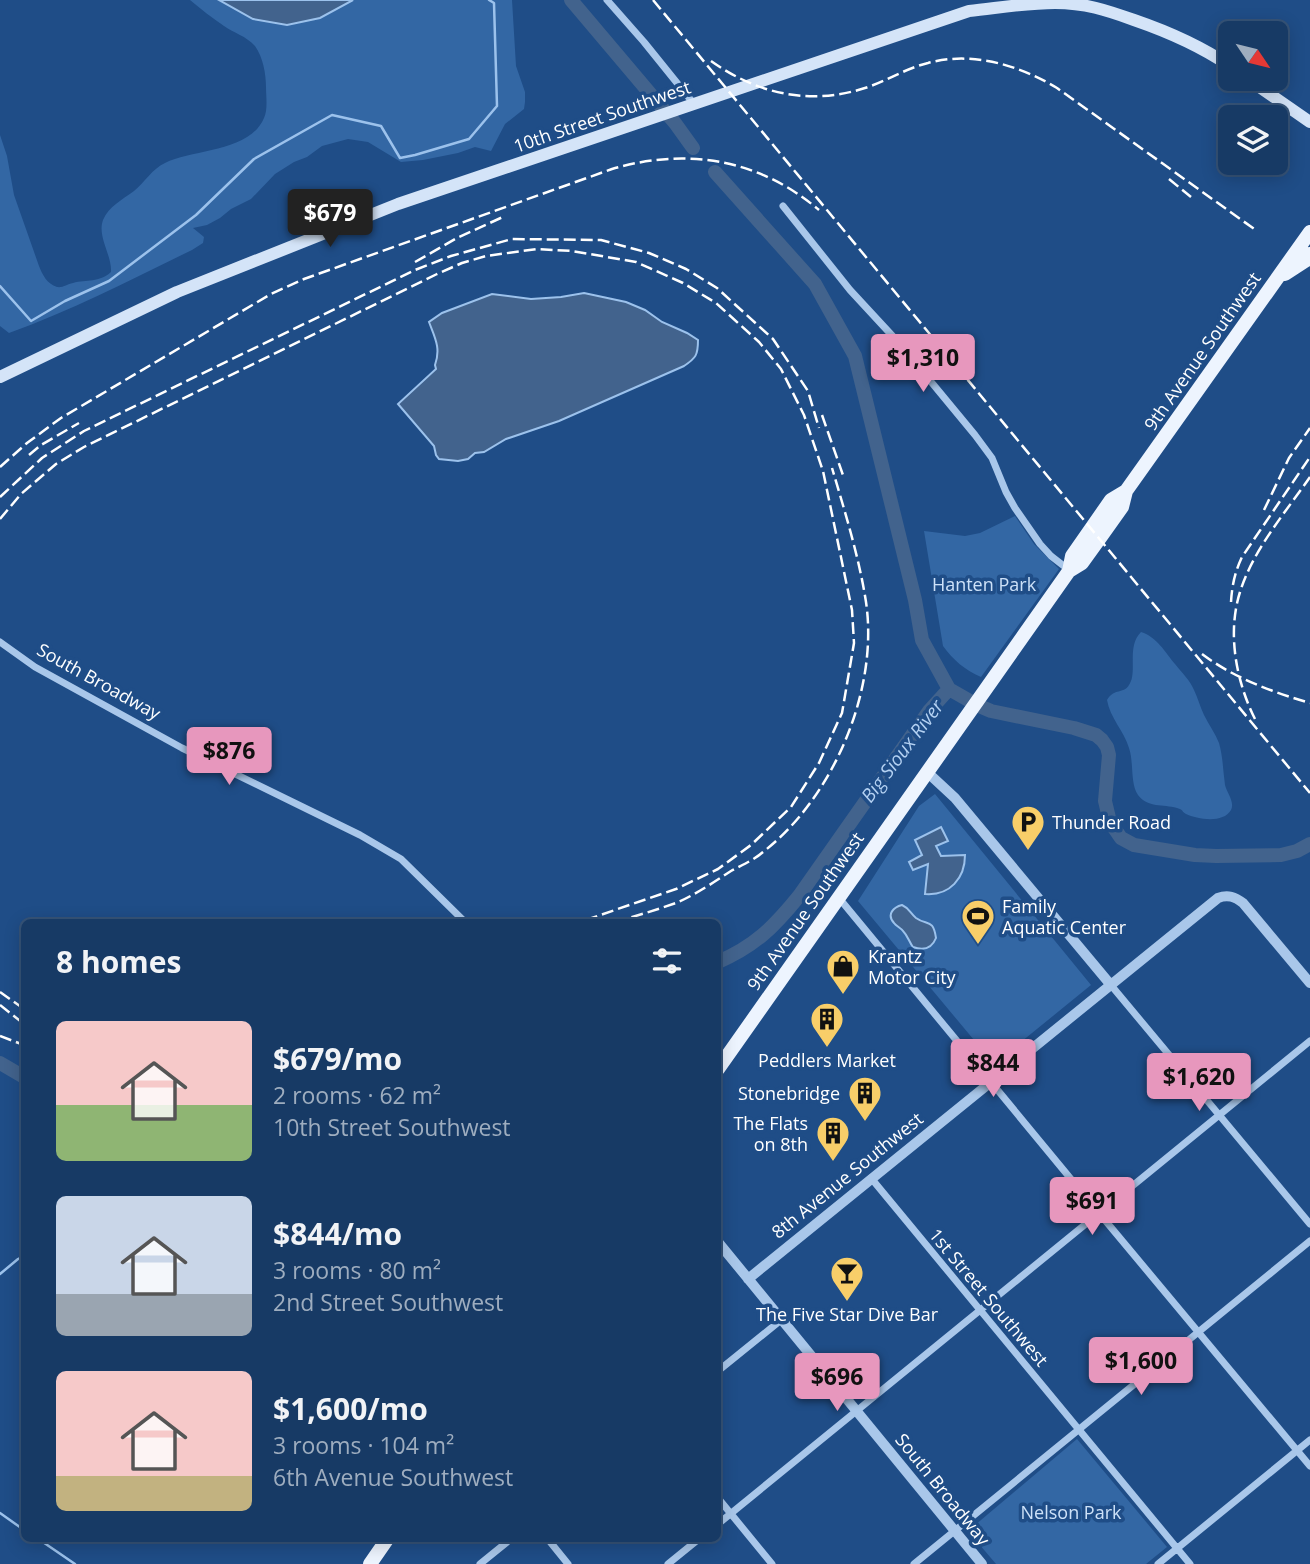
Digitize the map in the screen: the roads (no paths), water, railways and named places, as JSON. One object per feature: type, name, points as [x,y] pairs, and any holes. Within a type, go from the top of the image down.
[{"type":"main road","name":"10th Street Southwest","points":[[0,377],[177,292],[398,204],[969,11],[1056,3],[1094,6],[1165,30],[1218,58]]},
{"type":"main road","points":[[1265,91],[1310,122]]},
{"type":"main road","name":"9th Avenue Southwest","points":[[721,1065],[1069,570],[1072,556],[1111,500],[1126,491],[1310,232]]},
{"type":"main road","points":[[1278,279],[1305,261],[1310,254]]},
{"type":"main road","points":[[372,1563],[385,1542]]},
{"type":"street","points":[[607,0],[694,104]]},
{"type":"street","points":[[783,206],[975,435],[992,458],[1015,508],[1040,544],[1069,570]]},
{"type":"street","name":"South Broadway","points":[[0,642],[35,667],[182,748],[360,835],[401,859],[462,919]]},
{"type":"street","points":[[927,772],[956,798],[1310,1224]]},
{"type":"street","name":"8th Avenue Southwest","points":[[748,1279],[1214,900],[1222,896],[1233,896],[1247,907],[1310,983]]},
{"type":"street","points":[[839,897],[1310,1466]]},
{"type":"street","points":[[721,1522],[1310,1041]]},
{"type":"street","name":"1st Street Southwest","points":[[871,1178],[1190,1564]]},
{"type":"street","points":[[914,1564],[1310,1241]]},
{"type":"street","name":"South Broadway","points":[[721,1245],[982,1564]]},
{"type":"street","points":[[721,1369],[781,1320]]},
{"type":"street","points":[[1158,1564],[1310,1440]]},
{"type":"street","points":[[721,1502],[772,1564]]},
{"type":"street","points":[[480,1564],[507,1542]]},
{"type":"street","points":[[550,1542],[568,1564]]},
{"type":"street","points":[[668,1564],[695,1542]]},
{"type":"waterway","points":[[0,286],[31,321],[65,301],[109,281],[196,215],[254,159],[332,115],[381,126],[400,158],[469,139],[497,106],[494,3],[489,0]]},
{"type":"waterway","points":[[571,0],[693,148]]},
{"type":"waterway","points":[[715,172],[815,284],[855,356],[915,600],[922,640],[949,689]]},
{"type":"waterway","name":"Big Sioux River","points":[[949,689],[991,711],[1074,728],[1096,735],[1102,740],[1109,755],[1105,801],[1110,822],[1121,838],[1134,845],[1216,856],[1281,855],[1310,844]]},
{"type":"waterway","name":"Big Sioux River","points":[[721,961],[753,942],[790,907],[929,711],[949,689]]},
{"type":"waterway","name":"Big Sioux River","points":[[0,1063],[21,1075]]},
{"type":"waterway","points":[[0,1274],[21,1258]]},
{"type":"waterway","points":[[0,1513],[21,1528]]},
{"type":"waterway","points":[[43,1542],[75,1564]]},
{"type":"railway","points":[[653,0],[1310,793]]},
{"type":"railway","points":[[711,61],[748,82],[786,94],[806,96],[847,93],[920,65],[945,60],[995,62],[1027,73],[1057,88],[1257,231]]},
{"type":"railway","points":[[0,467],[61,418],[271,294],[304,279],[612,169],[668,159],[721,162],[772,179],[819,210]]},
{"type":"railway","points":[[1169,179],[1191,197]]},
{"type":"railway","points":[[415,262],[457,238],[505,216]]},
{"type":"railway","points":[[0,497],[42,458],[84,431],[415,270],[451,256],[512,239],[601,240],[649,253],[686,269],[717,288],[773,339],[808,391],[819,428]]},
{"type":"railway","points":[[0,519],[21,494],[56,464],[84,447],[462,263],[486,256],[537,249],[572,251],[636,262],[683,283],[716,303],[759,342],[781,369],[804,415],[823,471],[852,610],[854,643],[842,713],[819,763],[791,807],[751,845],[718,869],[676,889],[589,919]]},
{"type":"railway","points":[[822,415],[844,478]]},
{"type":"railway","points":[[29,455],[79,423]]},
{"type":"railway","points":[[1264,510],[1289,458],[1310,428]]},
{"type":"railway","points":[[1231,602],[1234,579],[1242,557],[1310,457]]},
{"type":"railway","points":[[625,919],[683,900],[759,855],[788,829],[810,803],[846,740],[858,706],[868,636],[860,568],[832,468]]},
{"type":"railway","points":[[1255,719],[1238,673],[1234,640],[1236,608],[1253,561],[1270,532],[1310,477]]},
{"type":"railway","points":[[1202,654],[1254,683],[1310,703]]},
{"type":"railway","points":[[0,992],[21,1007]]},
{"type":"railway","points":[[0,1005],[21,1022]]},
{"type":"railway","points":[[0,1036],[21,1044]]},
{"type":"place","name":"Thunder Road","points":[[1028,852]]},
{"type":"place","name":"Family Aquatic Center","points":[[978,946]]},
{"type":"place","name":"Krantz Motor City","points":[[843,996]]},
{"type":"place","name":"Peddlers Market","points":[[827,1049]]},
{"type":"place","name":"Stonebridge","points":[[865,1123]]},
{"type":"place","name":"The Flats on 8th","points":[[833,1163]]},
{"type":"place","name":"The Five Star Dive Bar","points":[[847,1303]]},
{"type":"park label","name":"Hanten Park","points":[[984,584]]},
{"type":"park label","name":"Nelson Park","points":[[1071,1512]]}]
